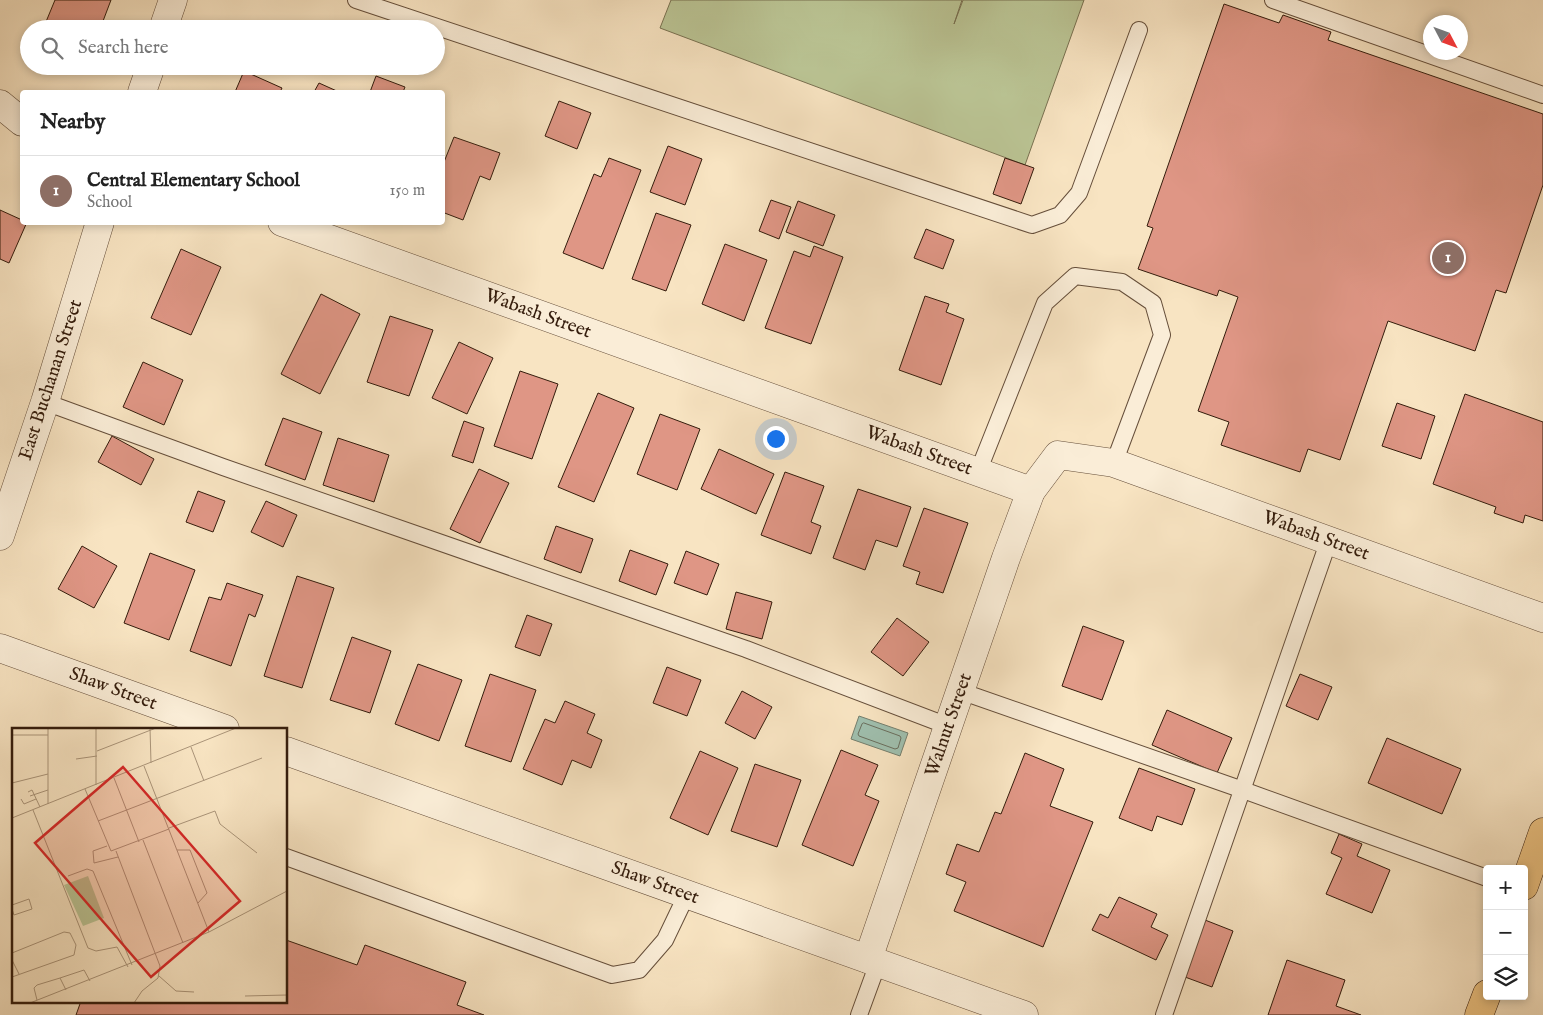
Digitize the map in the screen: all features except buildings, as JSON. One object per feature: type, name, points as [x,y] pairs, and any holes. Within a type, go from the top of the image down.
[{"type":"main road","points":[[1528,875],[1543,832]]},
{"type":"main road","points":[[1479,1015],[1485,1000]]},
{"type":"street","points":[[166,20],[173,0]]},
{"type":"street","points":[[143,90],[148,75]]},
{"type":"street","points":[[0,104],[20,120]]},
{"type":"street","name":"East Buchanan Street","points":[[0,536],[45,402],[99,225]]},
{"type":"street","name":"Wabash Street","points":[[290,225],[1031,491],[1058,455],[1114,463],[1543,618]]},
{"type":"street","name":"Walnut Street","points":[[873,961],[948,726],[1031,491]]},
{"type":"street","name":"Shaw Street","points":[[0,648],[222,728]]},
{"type":"street","name":"Shaw Street","points":[[288,751],[1024,1015]]},
{"type":"lane","points":[[356,0],[416,20]]},
{"type":"lane","points":[[1274,0],[1543,95]]},
{"type":"lane","points":[[445,30],[1032,225],[1060,215],[1079,193],[1139,30]]},
{"type":"lane","points":[[978,472],[1045,303],[1076,276],[1122,282],[1153,303],[1162,335],[1114,463]]},
{"type":"lane","points":[[45,402],[223,467],[746,649],[948,726]]},
{"type":"lane","points":[[1164,1015],[1329,540]]},
{"type":"lane","points":[[960,691],[1483,877]]},
{"type":"lane","points":[[288,859],[612,975],[638,970],[665,940],[687,894]]},
{"type":"lane","points":[[859,1015],[873,961]]},
{"type":"green space","points":[[671,0],[962,0],[954,24],[963,0],[1084,0],[1025,165],[660,28]]},
{"type":"water","points":[[859,716],[908,733],[900,756],[851,739]]},
{"type":"place","name":"Central Elementary School","points":[[1448,258]]}]
